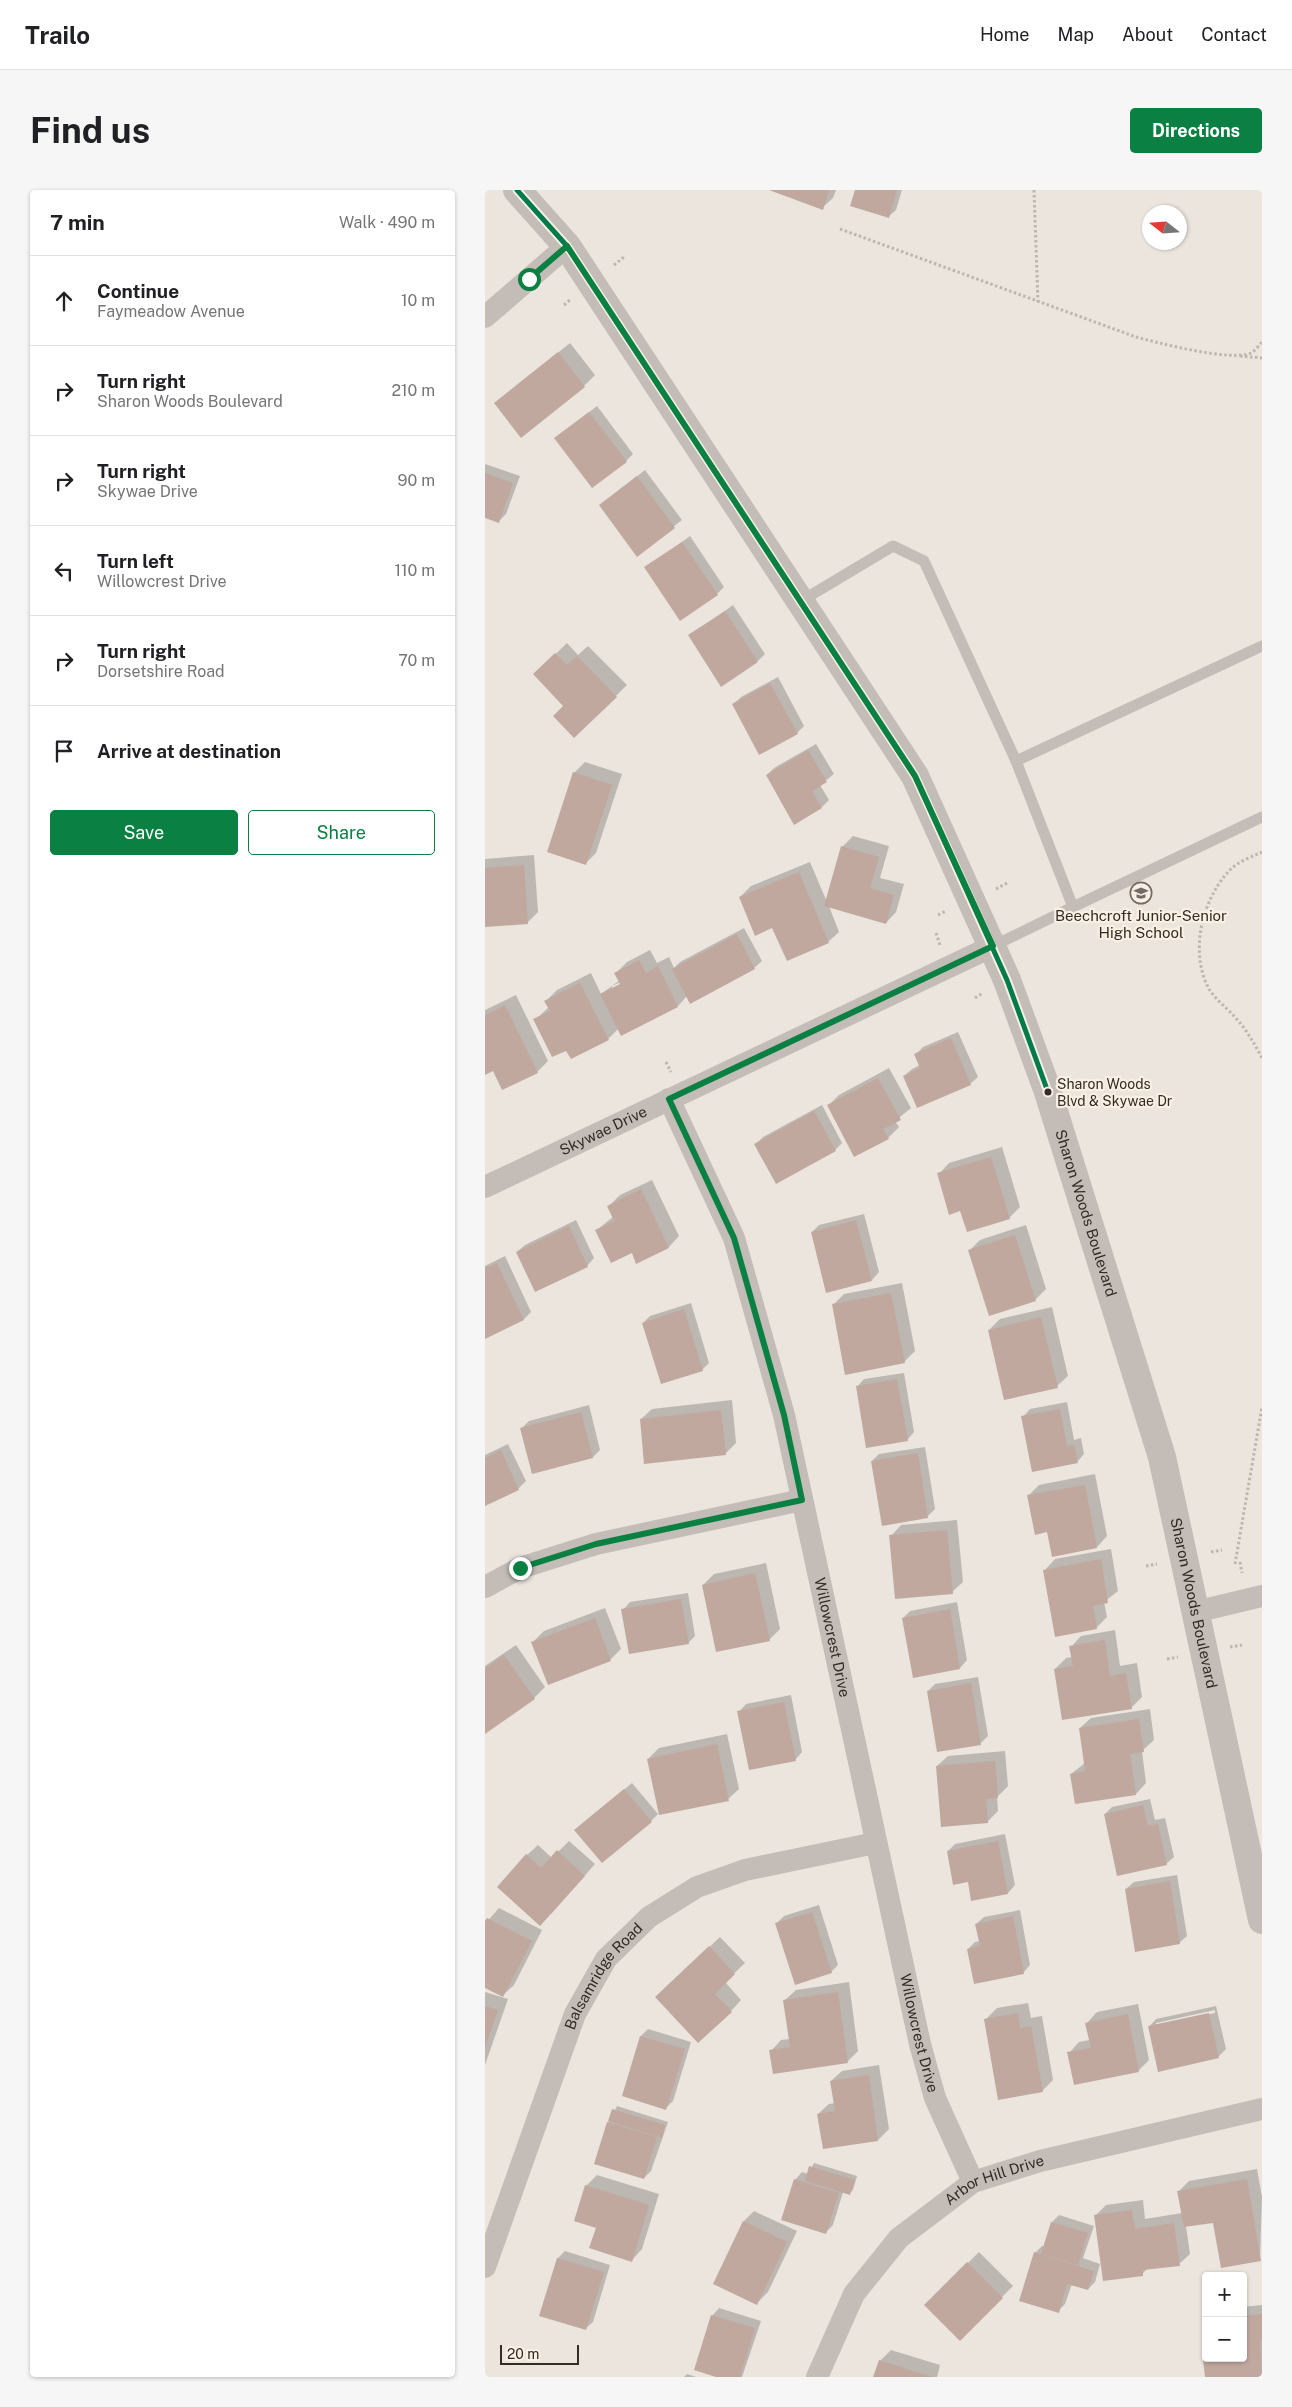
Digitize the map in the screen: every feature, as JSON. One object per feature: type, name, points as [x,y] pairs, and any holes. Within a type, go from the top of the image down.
[{"type":"street","name":"Sharon Woods Boulevard","points":[[517,190],[567,246],[915,776],[993,946],[1048,1092],[1161,1457],[1262,1920]]},
{"type":"street","points":[[485,317],[567,246]]},
{"type":"street","name":"Skywae Drive","points":[[485,1186],[993,946]]},
{"type":"street","name":"Willowcrest Drive","points":[[669,1099],[734,1238],[784,1415],[829,1616],[875,1843],[919,2044],[935,2098],[973,2182]]},
{"type":"street","points":[[485,1587],[520,1568],[596,1544],[802,1500]]},
{"type":"street","points":[[1195,1612],[1262,1596]]},
{"type":"street","name":"Balsamridge Road","points":[[485,2267],[575,2014],[606,1959],[649,1918],[697,1887],[745,1870],[875,1843]]},
{"type":"street","name":"Arbor Hill Drive","points":[[817,2377],[854,2294],[899,2238],[973,2182],[1040,2160],[1262,2109]]},
{"type":"lane","points":[[801,602],[893,546],[924,561],[1015,761],[1073,907]]},
{"type":"lane","points":[[1015,761],[1262,646]]},
{"type":"lane","points":[[993,946],[1262,817]]},
{"type":"path","points":[[1034,190],[1038,302]]},
{"type":"path","points":[[840,229],[1137,337],[1180,348],[1262,358]]},
{"type":"path","points":[[614,265],[624,257]]},
{"type":"path","points":[[1237,356],[1252,353],[1262,342]]},
{"type":"path","points":[[1262,852],[1230,870],[1217,888],[1200,927],[1204,972],[1209,989],[1236,1018],[1254,1042],[1262,1058]]},
{"type":"path","points":[[996,889],[1009,882]]},
{"type":"path","points":[[936,934],[941,945]]},
{"type":"path","points":[[666,1062],[671,1072]]},
{"type":"path","points":[[1235,1564],[1262,1407]]},
{"type":"path","points":[[1208,1553],[1222,1550]]},
{"type":"path","points":[[1240,1562],[1242,1573]]},
{"type":"path","points":[[1146,1566],[1160,1564]]},
{"type":"path","points":[[1227,1648],[1242,1645]]},
{"type":"path","points":[[1167,1660],[1179,1657]]},
{"type":"building","points":[[769,190],[829,190],[823,210]]},
{"type":"building","points":[[855,190],[897,190],[889,218],[850,206]]},
{"type":"building","points":[[558,352],[585,387],[521,438],[494,403]]},
{"type":"building","points":[[589,412],[627,462],[592,488],[554,438]]},
{"type":"building","points":[[485,473],[513,483],[499,523],[485,518]]},
{"type":"building","points":[[637,476],[675,528],[637,557],[599,505]]},
{"type":"building","points":[[682,542],[718,595],[680,621],[644,567]]},
{"type":"building","points":[[725,611],[758,662],[721,687],[688,635]]},
{"type":"building","points":[[555,653],[567,665],[577,656],[617,697],[574,738],[553,716],[563,706],[533,674]]},
{"type":"building","points":[[770,683],[798,734],[759,755],[732,704]]},
{"type":"building","points":[[808,750],[827,782],[812,791],[822,808],[794,825],[766,775]]},
{"type":"building","points":[[573,772],[612,785],[586,865],[547,852]]},
{"type":"building","points":[[841,846],[879,857],[870,888],[894,895],[886,924],[824,906]]},
{"type":"building","points":[[524,865],[528,924],[485,927],[485,868]]},
{"type":"building","points":[[799,872],[829,943],[787,961],[772,928],[755,936],[739,897]]},
{"type":"building","points":[[737,934],[755,969],[690,1004],[672,969]]},
{"type":"building","points":[[639,960],[646,973],[658,966],[678,1007],[621,1036],[600,994],[620,984],[614,973]]},
{"type":"building","points":[[580,983],[609,1040],[571,1059],[566,1051],[552,1057],[533,1019],[550,1011],[544,1001]]},
{"type":"building","points":[[505,1005],[538,1073],[502,1090],[493,1071],[485,1075],[485,1015]]},
{"type":"building","points":[[951,1038],[971,1085],[917,1108],[903,1076],[920,1068],[914,1054]]},
{"type":"building","points":[[878,1078],[901,1120],[883,1129],[889,1139],[854,1157],[827,1105]]},
{"type":"building","points":[[814,1111],[836,1151],[776,1184],[754,1144]]},
{"type":"building","points":[[991,1157],[1010,1219],[967,1232],[960,1211],[949,1215],[937,1173]]},
{"type":"building","points":[[641,1189],[669,1248],[636,1264],[632,1253],[611,1263],[595,1230],[614,1221],[607,1206]]},
{"type":"building","points":[[856,1220],[872,1281],[826,1293],[811,1232]]},
{"type":"building","points":[[569,1226],[588,1267],[535,1292],[516,1252]]},
{"type":"building","points":[[1015,1235],[1036,1301],[989,1316],[968,1250]]},
{"type":"building","points":[[497,1263],[524,1320],[485,1339],[485,1268]]},
{"type":"building","points":[[891,1293],[905,1363],[845,1375],[832,1304]]},
{"type":"building","points":[[684,1309],[703,1371],[661,1384],[642,1323]]},
{"type":"building","points":[[1041,1317],[1058,1388],[1004,1400],[988,1330]]},
{"type":"building","points":[[897,1379],[908,1441],[866,1448],[856,1386]]},
{"type":"building","points":[[1060,1409],[1067,1446],[1074,1445],[1078,1463],[1032,1472],[1021,1416]]},
{"type":"building","points":[[721,1410],[726,1455],[644,1464],[640,1419]]},
{"type":"building","points":[[581,1412],[593,1458],[532,1474],[520,1428]]},
{"type":"building","points":[[501,1450],[519,1490],[485,1506],[485,1458]]},
{"type":"building","points":[[918,1453],[928,1518],[882,1526],[871,1461]]},
{"type":"building","points":[[1085,1485],[1097,1548],[1052,1557],[1047,1532],[1035,1535],[1027,1495]]},
{"type":"building","points":[[947,1530],[953,1594],[895,1599],[889,1535]]},
{"type":"building","points":[[1101,1559],[1108,1603],[1093,1606],[1097,1629],[1055,1637],[1043,1570]]},
{"type":"building","points":[[755,1573],[770,1641],[716,1652],[702,1585]]},
{"type":"building","points":[[681,1599],[689,1644],[629,1654],[621,1609]]},
{"type":"building","points":[[950,1609],[960,1669],[913,1678],[902,1618]]},
{"type":"building","points":[[595,1618],[611,1661],[548,1685],[531,1642]]},
{"type":"building","points":[[1105,1640],[1110,1676],[1126,1673],[1132,1709],[1062,1720],[1054,1669],[1073,1666],[1069,1646]]},
{"type":"building","points":[[504,1655],[535,1699],[485,1734],[485,1668]]},
{"type":"building","points":[[971,1683],[981,1745],[937,1752],[927,1691]]},
{"type":"building","points":[[784,1702],[796,1761],[749,1770],[737,1711]]},
{"type":"building","points":[[1139,1719],[1144,1752],[1130,1754],[1136,1795],[1075,1804],[1070,1774],[1085,1771],[1079,1728]]},
{"type":"building","points":[[717,1744],[729,1801],[659,1815],[647,1759]]},
{"type":"building","points":[[995,1761],[998,1798],[986,1799],[988,1823],[941,1827],[936,1766]]},
{"type":"building","points":[[624,1789],[652,1822],[602,1863],[574,1830]]},
{"type":"building","points":[[1143,1805],[1148,1826],[1158,1824],[1167,1865],[1117,1876],[1104,1814]]},
{"type":"building","points":[[998,1841],[1008,1894],[971,1901],[968,1882],[953,1885],[947,1851]]},
{"type":"building","points":[[557,1850],[585,1876],[540,1926],[497,1887],[526,1854],[541,1868]]},
{"type":"building","points":[[1170,1881],[1180,1944],[1135,1952],[1125,1889]]},
{"type":"building","points":[[812,1912],[832,1973],[795,1985],[775,1923]]},
{"type":"building","points":[[1013,1916],[1024,1974],[974,1984],[967,1949],[980,1946],[975,1924]]},
{"type":"building","points":[[487,1918],[532,1941],[503,1997],[485,1988],[485,1921]]},
{"type":"building","points":[[709,1946],[735,1974],[715,1994],[732,2012],[698,2043],[655,1997]]},
{"type":"building","points":[[838,1992],[848,2063],[773,2074],[769,2050],[790,2047],[783,2000]]},
{"type":"building","points":[[485,2006],[498,2010],[485,2048]]},
{"type":"building","points":[[1018,2013],[1020,2028],[1031,2026],[1043,2092],[998,2100],[984,2019]]},
{"type":"building","points":[[1209,2013],[1219,2058],[1158,2072],[1148,2026]]},
{"type":"building","points":[[1128,2014],[1139,2072],[1074,2085],[1067,2052],[1091,2048],[1085,2023]]},
{"type":"building","points":[[640,2036],[685,2049],[666,2110],[622,2096]]},
{"type":"building","points":[[869,2075],[878,2141],[823,2149],[817,2114],[835,2111],[830,2081]]},
{"type":"building","points":[[612,2109],[665,2125],[662,2138],[608,2121]]},
{"type":"building","points":[[607,2122],[657,2137],[644,2179],[594,2164]]},
{"type":"building","points":[[809,2166],[855,2180],[850,2195],[805,2181]]},
{"type":"building","points":[[794,2179],[839,2193],[826,2234],[781,2220]]},
{"type":"building","points":[[1247,2179],[1261,2261],[1221,2268],[1213,2223],[1184,2227],[1177,2191]]},
{"type":"building","points":[[585,2185],[649,2205],[632,2262],[589,2248],[596,2228],[574,2221]]},
{"type":"building","points":[[1132,2210],[1135,2229],[1174,2223],[1180,2266],[1143,2270],[1143,2276],[1103,2281],[1094,2215]]},
{"type":"building","points":[[743,2221],[787,2242],[757,2305],[713,2284]]},
{"type":"building","points":[[1051,2222],[1088,2233],[1078,2265],[1041,2254]]},
{"type":"building","points":[[1034,2252],[1094,2271],[1088,2290],[1067,2284],[1059,2313],[1019,2301]]},
{"type":"building","points":[[557,2258],[604,2272],[586,2330],[539,2316]]},
{"type":"building","points":[[967,2262],[1003,2298],[960,2341],[924,2305]]},
{"type":"building","points":[[1262,2314],[1262,2340],[1260,2340],[1262,2377],[1205,2377],[1203,2362],[1247,2362],[1247,2316]]},
{"type":"building","points":[[711,2315],[755,2328],[740,2377],[716,2377],[694,2370]]},
{"type":"building","points":[[879,2360],[932,2377],[873,2377]]},
{"type":"transit line","points":[[517,190],[567,246],[915,776],[1007,980],[1048,1092]]},
{"type":"place","name":"Beechcroft Junior-Senior High School","points":[[1141,893]]},
{"type":"place","name":"Sharon Woods Blvd & Skywae Dr","points":[[1048,1092]]},
{"type":"route","points":[[520,1568],[596,1544],[802,1500],[784,1415],[734,1238],[669,1099],[993,946],[915,776],[567,246],[529,279]]}]
